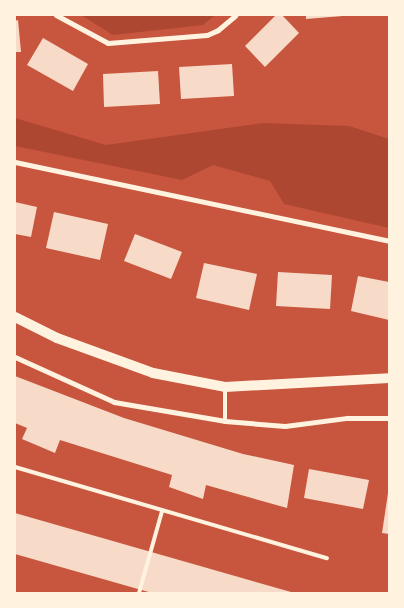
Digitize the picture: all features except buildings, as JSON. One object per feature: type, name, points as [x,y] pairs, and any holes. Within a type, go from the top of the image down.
[{"type":"main road","points":[[15,317],[57,338],[152,373],[225,387],[389,378]]},
{"type":"street","points":[[56,15],[108,43],[207,35],[218,30],[236,15]]},
{"type":"street","points":[[15,162],[389,241]]},
{"type":"street","points":[[15,357],[114,402],[225,421],[285,426],[346,418],[389,418]]},
{"type":"lane","points":[[225,387],[225,421]]},
{"type":"lane","points":[[15,466],[162,511],[327,558]]},
{"type":"lane","points":[[140,593],[162,511]]},
{"type":"shaded area","points":[[81,15],[215,15],[203,25],[113,35]]},
{"type":"shaded area","points":[[15,118],[106,145],[263,123],[349,126],[389,139],[389,228],[284,204],[270,181],[213,165],[182,180],[15,146]]}]
